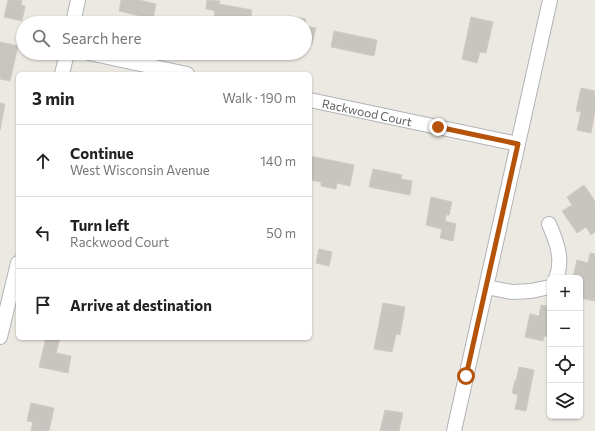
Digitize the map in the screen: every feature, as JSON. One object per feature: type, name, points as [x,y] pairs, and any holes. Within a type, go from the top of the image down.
[{"type":"street","points":[[75,16],[78,0]]},
{"type":"street","points":[[454,431],[550,0]]},
{"type":"street","points":[[62,72],[65,60]]},
{"type":"street","points":[[122,60],[178,72]]},
{"type":"street","name":"Rackwood Court","points":[[312,100],[518,144]]},
{"type":"street","points":[[549,224],[557,243],[560,261],[557,275]]},
{"type":"street","points":[[0,337],[6,289],[16,267]]},
{"type":"street","points":[[486,287],[512,292],[531,291],[547,288]]},
{"type":"building","points":[[8,0],[22,0],[21,5],[25,6],[23,16],[16,16],[16,20],[4,17]]},
{"type":"building","points":[[121,0],[139,0],[156,4],[154,16],[140,16],[119,11]]},
{"type":"building","points":[[207,0],[220,1],[219,4],[252,10],[251,16],[214,16],[215,11],[206,9]]},
{"type":"building","points":[[471,17],[493,22],[486,53],[480,52],[477,63],[462,59]]},
{"type":"building","points":[[312,27],[316,28],[312,44]]},
{"type":"building","points":[[334,31],[377,40],[374,56],[331,47]]},
{"type":"building","points":[[0,42],[16,46],[16,55],[10,81],[0,79]]},
{"type":"building","points":[[581,88],[595,91],[595,116],[591,133],[577,130],[581,112],[576,111]]},
{"type":"building","points":[[0,103],[5,104],[0,130]]},
{"type":"building","points":[[312,156],[354,165],[350,186],[337,183],[336,189],[321,186],[321,182],[312,180]]},
{"type":"building","points":[[373,169],[402,175],[401,179],[412,181],[410,195],[369,187]]},
{"type":"building","points":[[584,185],[595,201],[595,232],[591,235],[586,227],[577,233],[562,211],[572,205],[567,197]]},
{"type":"building","points":[[431,197],[452,202],[449,215],[446,215],[445,221],[456,224],[453,241],[440,238],[442,229],[426,225]]},
{"type":"building","points":[[319,249],[332,252],[329,266],[316,263]]},
{"type":"building","points":[[590,253],[595,254],[595,301],[583,299],[583,275],[574,275],[577,260],[588,263]]},
{"type":"building","points":[[383,303],[405,307],[400,335],[396,334],[392,352],[374,349]]},
{"type":"building","points":[[541,305],[547,306],[547,336],[544,336],[543,341],[525,337],[530,314],[539,316]]},
{"type":"building","points":[[46,340],[59,340],[56,353],[71,356],[68,373],[39,367]]},
{"type":"building","points":[[519,367],[534,370],[526,411],[515,409],[518,395],[512,393]]},
{"type":"building","points":[[31,403],[54,408],[49,431],[31,431],[33,422],[27,421]]},
{"type":"building","points":[[385,410],[403,413],[399,431],[380,431]]},
{"type":"route","points":[[438,127],[518,144],[466,376]]}]
